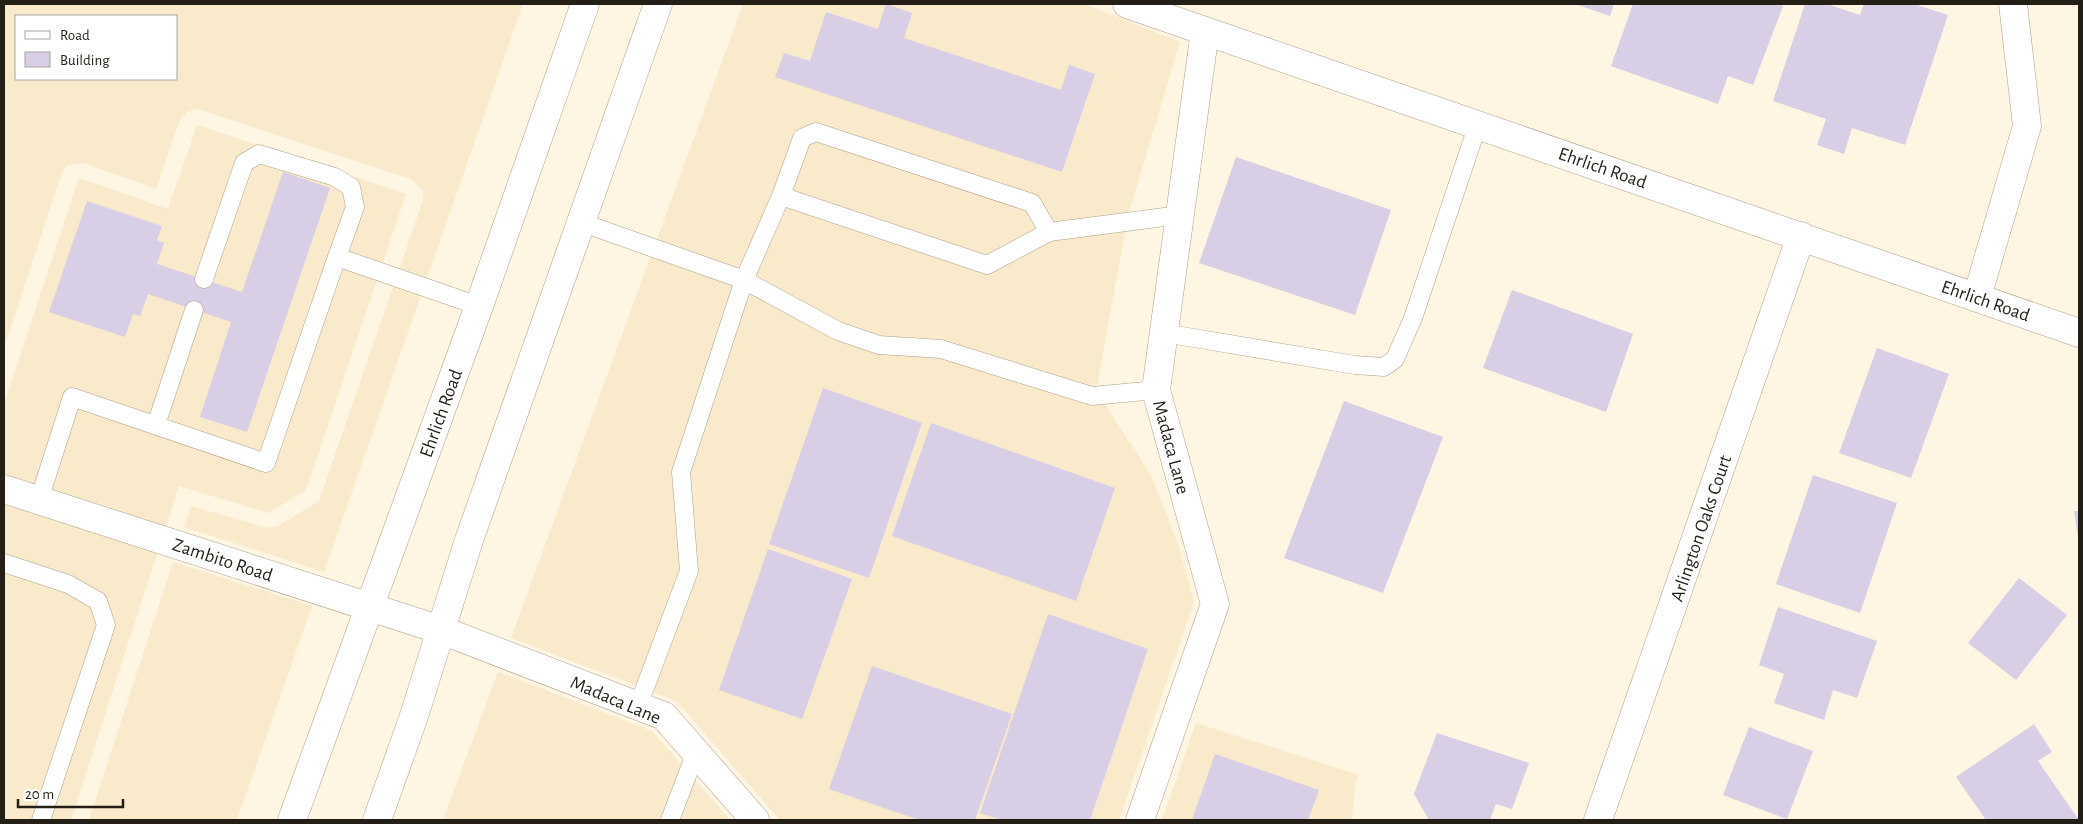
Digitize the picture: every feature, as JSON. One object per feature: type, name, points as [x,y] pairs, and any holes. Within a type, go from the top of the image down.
[{"type":"street","name":"Ehrlich Road","points":[[292,820],[479,306],[585,4]]},
{"type":"street","points":[[377,820],[414,716],[469,540],[658,4]]},
{"type":"street","name":"Ehrlich Road","points":[[1126,4],[2079,333]]},
{"type":"street","points":[[1978,297],[2027,126],[2013,4]]},
{"type":"street","name":"Madaca Lane","points":[[1140,820],[1215,604],[1156,390],[1205,31]]},
{"type":"street","name":"Arlington Oaks Court","points":[[1598,820],[1801,236]]},
{"type":"street","name":"Zambito Road","points":[[4,489],[441,630]]},
{"type":"street","name":"Madaca Lane","points":[[441,630],[664,716],[755,820]]},
{"type":"lane","points":[[1164,333],[1362,366],[1384,367],[1395,359],[1412,318],[1478,124]]},
{"type":"lane","points":[[638,706],[689,571],[681,472],[744,280],[781,196],[802,138],[816,132],[1032,203],[1049,232]]},
{"type":"lane","points":[[38,500],[72,397],[266,463],[355,207],[351,187],[335,177],[260,154],[244,163],[204,280]]},
{"type":"lane","points":[[781,196],[987,265],[1049,232],[1180,215]]},
{"type":"lane","points":[[580,222],[744,280],[838,331],[879,345],[941,349],[1092,396],[1156,390]]},
{"type":"lane","points":[[337,257],[479,306]]},
{"type":"lane","points":[[156,425],[194,310]]},
{"type":"lane","points":[[4,563],[68,584],[98,601],[106,625],[42,820]]},
{"type":"lane","points":[[670,820],[696,752]]},
{"type":"shaded area","points":[[4,4],[523,4],[324,572],[184,527],[191,506],[268,528],[278,526],[319,501],[423,200],[423,190],[411,179],[197,109],[187,112],[180,119],[156,189],[84,163],[68,165],[62,172],[4,348]]},
{"type":"shaded area","points":[[743,4],[1084,4],[1180,42],[1128,216],[1096,391],[1151,475],[1179,547],[1194,602],[1119,820],[780,820],[680,705],[671,699],[511,638]]},
{"type":"shaded area","points":[[197,125],[406,194],[306,490],[268,513],[179,486],[71,820],[4,820],[4,404],[79,178],[168,209]]},
{"type":"shaded area","points":[[173,562],[312,606],[237,820],[89,820]]},
{"type":"shaded area","points":[[498,672],[652,731],[730,820],[443,820]]},
{"type":"shaded area","points":[[1196,723],[1359,775],[1355,784],[1352,820],[1162,820]]},
{"type":"building","points":[[886,4],[912,13],[904,38],[1061,90],[1069,65],[1095,74],[1062,172],[775,77],[784,53],[810,61],[826,12],[878,29]]},
{"type":"building","points":[[1575,4],[1614,4],[1610,16]]},
{"type":"building","points":[[1633,4],[1777,4],[1783,6],[1753,85],[1728,76],[1718,104],[1611,66]]},
{"type":"building","points":[[1805,4],[1827,4],[1860,15],[1864,4],[1914,4],[1948,15],[1905,145],[1852,128],[1844,154],[1817,145],[1826,119],[1773,101]]},
{"type":"building","points":[[1236,157],[1391,210],[1355,315],[1199,263]]},
{"type":"building","points":[[283,172],[330,188],[247,432],[200,417],[231,322],[148,294],[140,316],[133,314],[125,337],[49,312],[87,201],[162,226],[157,240],[164,243],[157,264],[242,292]]},
{"type":"building","points":[[1512,290],[1633,334],[1606,412],[1483,368]]},
{"type":"building","points":[[1877,348],[1949,374],[1911,478],[1839,453]]},
{"type":"building","points":[[823,388],[922,423],[869,578],[769,544]]},
{"type":"building","points":[[1344,401],[1443,437],[1383,593],[1284,558]]},
{"type":"building","points":[[931,423],[1115,488],[1076,601],[892,536]]},
{"type":"building","points":[[1813,475],[1897,503],[1860,613],[1776,584]]},
{"type":"building","points":[[2074,511],[2079,511],[2079,538],[2078,538]]},
{"type":"building","points":[[768,549],[852,579],[802,719],[719,690]]},
{"type":"building","points":[[2019,578],[2067,615],[2016,680],[1968,643]]},
{"type":"building","points":[[1778,607],[1877,641],[1857,698],[1833,690],[1824,720],[1774,703],[1784,674],[1759,665]]},
{"type":"building","points":[[1048,614],[1148,649],[1090,820],[1001,820],[980,813]]},
{"type":"building","points":[[872,666],[1012,714],[975,820],[919,820],[829,789]]},
{"type":"building","points":[[2034,724],[2052,752],[2038,761],[2079,820],[1986,820],[1956,777]]},
{"type":"building","points":[[1749,727],[1813,751],[1787,819],[1723,795]]},
{"type":"building","points":[[1437,733],[1529,763],[1512,809],[1496,804],[1490,820],[1429,820],[1414,794]]},
{"type":"building","points":[[1215,754],[1319,790],[1308,820],[1192,820]]}]
